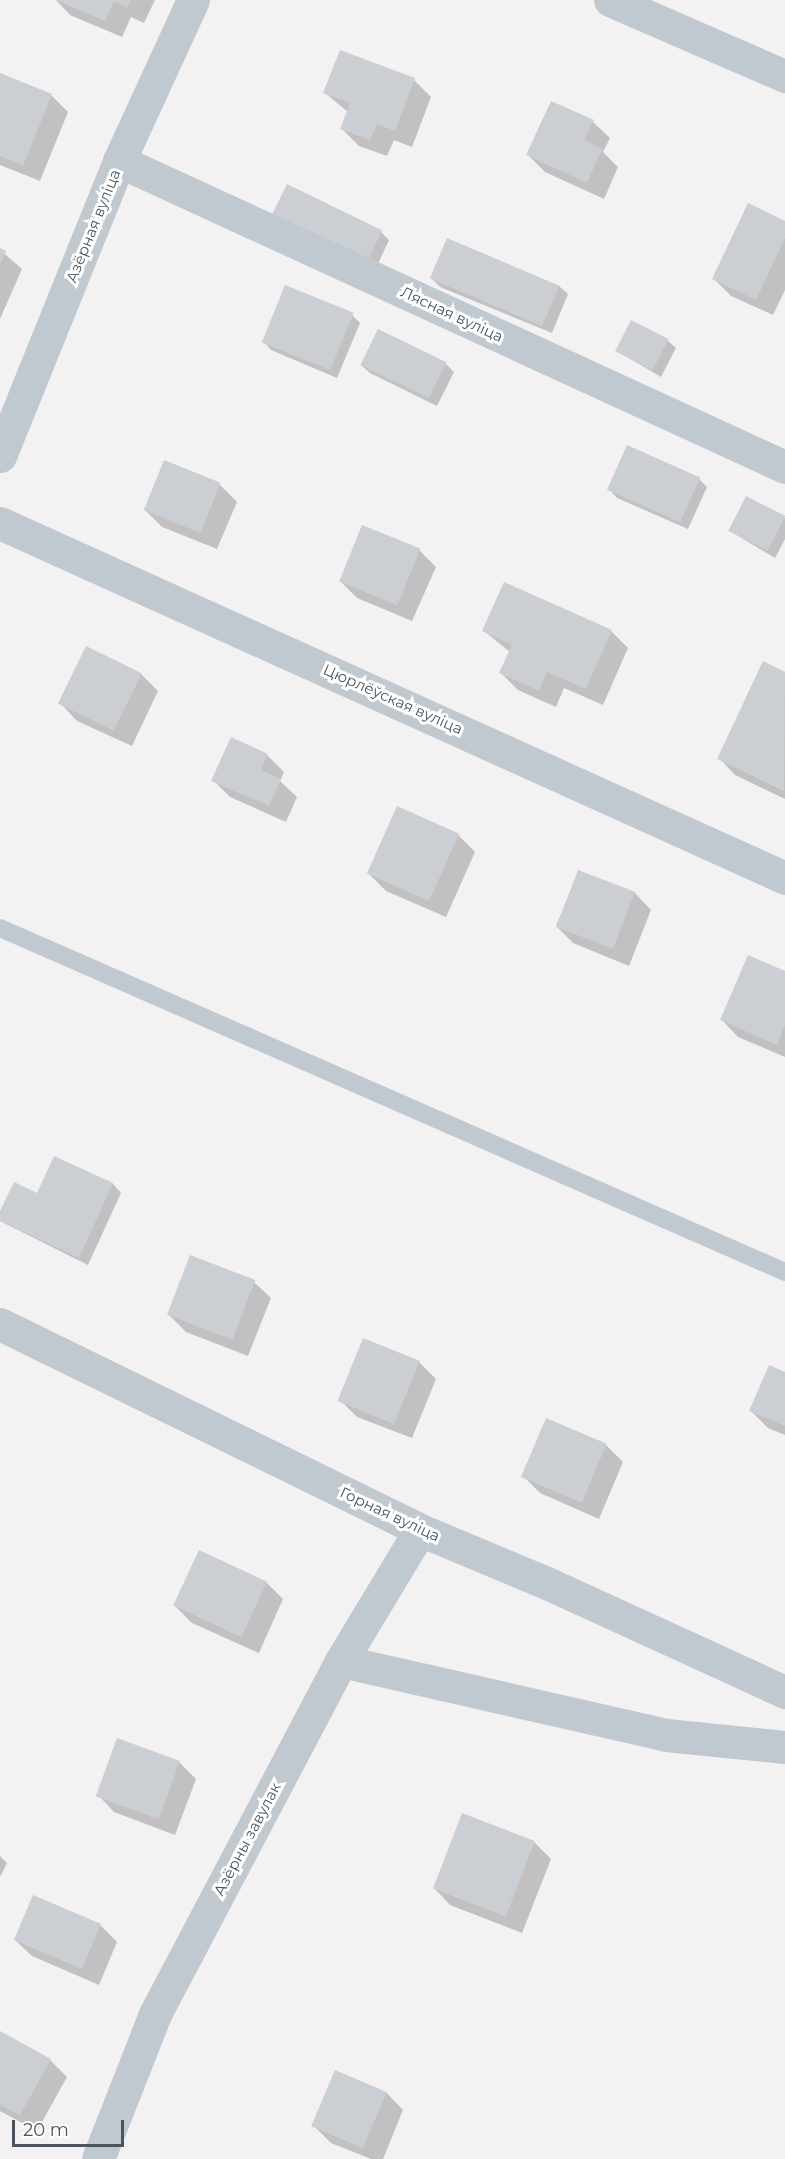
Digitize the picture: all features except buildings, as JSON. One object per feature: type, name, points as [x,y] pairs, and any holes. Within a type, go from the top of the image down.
[{"type":"street","name":"Азёрная вуліца","points":[[0,456],[119,160],[193,0]]},
{"type":"street","points":[[610,0],[785,76]]},
{"type":"street","name":"Лясная вуліца","points":[[119,160],[785,467]]},
{"type":"street","name":"Цюрлёўская вуліца","points":[[0,523],[785,878]]},
{"type":"street","name":"Горная вуліца","points":[[0,1324],[420,1530],[549,1584],[785,1692]]},
{"type":"street","name":"Азёрны завулак","points":[[98,2159],[154,2014],[341,1662],[420,1530]]},
{"type":"street","points":[[341,1662],[666,1735],[785,1747]]},
{"type":"lane","points":[[0,928],[785,1272]]}]
